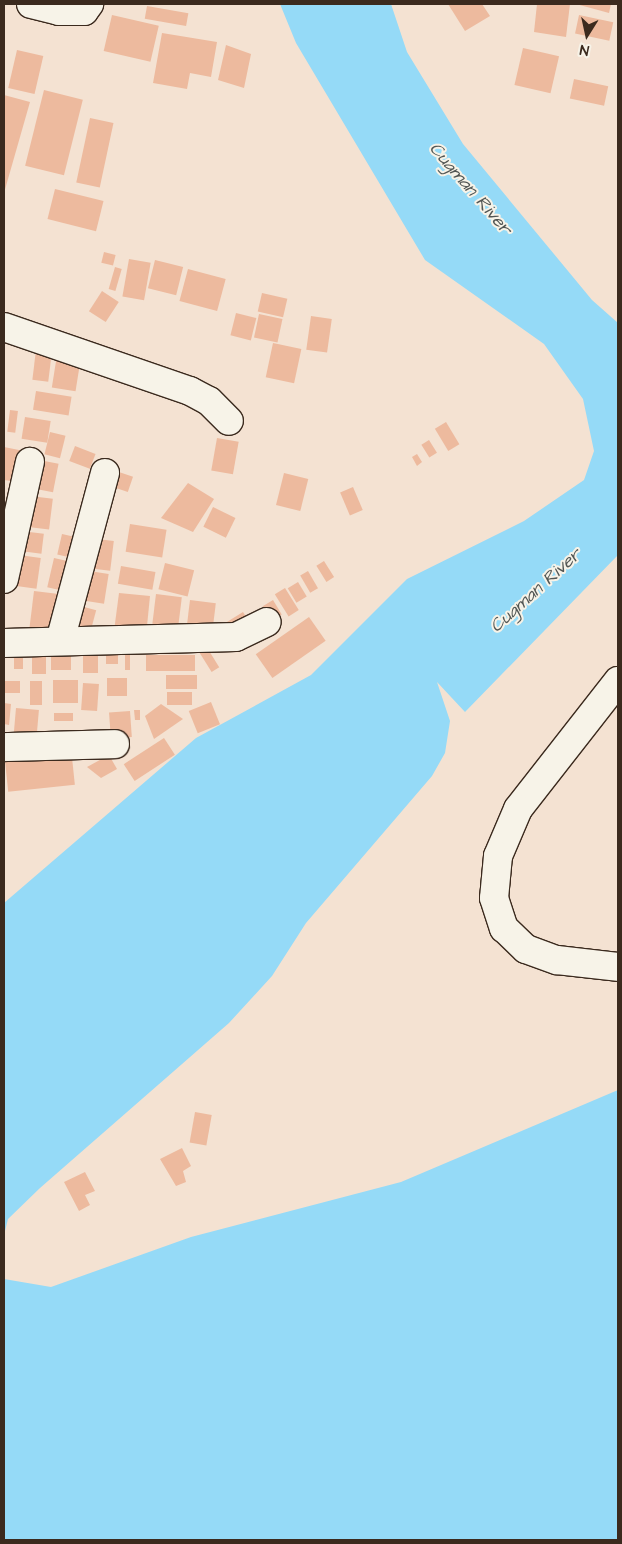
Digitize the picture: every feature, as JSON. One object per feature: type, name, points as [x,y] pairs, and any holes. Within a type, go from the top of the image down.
[{"type":"street","points":[[31,4],[59,11],[84,11],[89,4]]},
{"type":"street","points":[[4,327],[190,391],[209,401],[229,421]]},
{"type":"street","points":[[4,578],[30,462]]},
{"type":"street","points":[[60,641],[105,473]]},
{"type":"street","points":[[4,644],[60,641],[236,638],[267,622]]},
{"type":"street","points":[[618,681],[518,809],[498,856],[494,898],[504,928],[526,949],[557,960],[618,967]]},
{"type":"street","points":[[4,747],[115,744]]},
{"type":"water","name":"Cugman River","points":[[280,4],[391,4],[407,52],[463,144],[592,300],[618,323],[618,555],[465,712],[437,682],[450,721],[445,753],[432,776],[306,923],[272,976],[229,1023],[40,1188],[8,1219],[4,1235],[4,903],[196,738],[311,675],[407,579],[524,521],[584,480],[594,451],[583,399],[544,344],[425,260],[296,43]]},
{"type":"water","points":[[618,1090],[618,1540],[4,1540],[4,1279],[51,1287],[191,1237],[401,1182]]},
{"type":"building","points":[[448,4],[482,4],[490,16],[465,31]]},
{"type":"building","points":[[537,4],[570,4],[566,37],[534,32]]},
{"type":"building","points":[[576,4],[611,4],[609,13]]},
{"type":"building","points":[[147,6],[188,13],[186,26],[145,19]]},
{"type":"building","points":[[112,15],[159,26],[150,62],[104,51]]},
{"type":"building","points":[[579,15],[613,22],[609,41],[575,34]]},
{"type":"building","points":[[162,33],[217,42],[211,77],[190,73],[187,89],[153,83]]},
{"type":"building","points":[[226,45],[251,54],[244,88],[218,80]]},
{"type":"building","points":[[523,48],[559,56],[551,93],[514,85]]},
{"type":"building","points":[[17,50],[43,56],[35,94],[8,88]]},
{"type":"building","points":[[574,79],[608,86],[604,106],[570,99]]},
{"type":"building","points":[[44,90],[83,100],[64,175],[25,166]]},
{"type":"building","points":[[4,95],[30,102],[4,193]]},
{"type":"building","points":[[90,118],[113,123],[100,188],[76,183]]},
{"type":"building","points":[[55,189],[104,201],[96,231],[48,219]]},
{"type":"building","points":[[104,252],[116,255],[113,266],[101,263]]},
{"type":"building","points":[[129,259],[151,263],[144,300],[122,296]]},
{"type":"building","points":[[155,260],[183,267],[176,295],[148,288]]},
{"type":"building","points":[[115,267],[122,269],[115,291],[109,289]]},
{"type":"building","points":[[188,269],[226,279],[217,311],[179,301]]},
{"type":"building","points":[[102,291],[119,302],[106,322],[89,311]]},
{"type":"building","points":[[262,293],[287,299],[283,317],[258,312]]},
{"type":"building","points":[[236,313],[256,318],[251,340],[230,335]]},
{"type":"building","points":[[259,314],[282,319],[277,342],[254,337]]},
{"type":"building","points":[[311,316],[332,319],[327,353],[306,350]]},
{"type":"building","points":[[273,343],[301,349],[294,383],[266,377]]},
{"type":"building","points":[[36,350],[52,352],[48,382],[32,380]]},
{"type":"building","points":[[57,355],[81,359],[76,391],[52,388]]},
{"type":"building","points":[[36,391],[72,397],[69,415],[33,410]]},
{"type":"building","points":[[10,410],[18,411],[15,433],[7,432]]},
{"type":"building","points":[[25,417],[51,421],[47,443],[22,439]]},
{"type":"building","points":[[446,422],[459,444],[448,451],[435,429]]},
{"type":"building","points":[[50,432],[66,436],[60,458],[44,454]]},
{"type":"building","points":[[217,438],[239,442],[233,474],[211,470]]},
{"type":"building","points":[[429,440],[437,453],[429,457],[421,445]]},
{"type":"building","points":[[75,446],[96,454],[90,469],[69,461]]},
{"type":"building","points":[[4,447],[24,451],[18,482],[4,480]]},
{"type":"building","points":[[417,454],[422,462],[417,466],[412,457]]},
{"type":"building","points":[[34,459],[59,464],[53,492],[28,487]]},
{"type":"building","points":[[116,471],[133,477],[128,492],[111,486]]},
{"type":"building","points":[[284,473],[308,479],[300,511],[276,505]]},
{"type":"building","points":[[188,483],[214,499],[193,532],[161,518]]},
{"type":"building","points":[[353,487],[363,510],[350,515],[340,492]]},
{"type":"building","points":[[30,496],[53,499],[49,530],[26,527]]},
{"type":"building","points":[[213,507],[235,518],[226,538],[203,527]]},
{"type":"building","points":[[130,524],[167,530],[162,557],[126,552]]},
{"type":"building","points":[[21,531],[44,534],[41,554],[19,551]]},
{"type":"building","points":[[62,534],[80,538],[75,559],[57,554]]},
{"type":"building","points":[[89,538],[114,541],[110,571],[85,568]]},
{"type":"building","points":[[19,555],[41,558],[36,589],[15,586]]},
{"type":"building","points":[[54,558],[71,562],[64,591],[47,587]]},
{"type":"building","points":[[324,561],[334,577],[326,582],[316,566]]},
{"type":"building","points":[[165,563],[194,570],[188,596],[158,589]]},
{"type":"building","points":[[121,566],[155,572],[152,590],[118,584]]},
{"type":"building","points":[[83,570],[109,574],[104,604],[78,600]]},
{"type":"building","points":[[308,571],[318,588],[310,593],[300,576]]},
{"type":"building","points":[[298,582],[307,597],[296,603],[288,588]]},
{"type":"building","points":[[285,588],[299,610],[289,616],[275,594]]},
{"type":"building","points":[[34,591],[59,594],[54,637],[29,634]]},
{"type":"building","points":[[119,593],[150,596],[147,626],[114,631]]},
{"type":"building","points":[[156,594],[182,597],[178,627],[152,624]]},
{"type":"building","points":[[190,600],[216,603],[212,633],[186,630]]},
{"type":"building","points":[[273,600],[282,615],[271,621],[263,606]]},
{"type":"building","points":[[73,604],[96,610],[90,631],[67,625]]},
{"type":"building","points":[[243,612],[248,620],[223,635],[218,627]]},
{"type":"building","points":[[309,617],[326,641],[272,678],[256,654]]},
{"type":"building","points":[[51,646],[71,646],[71,670],[51,670]]},
{"type":"building","points":[[206,646],[219,667],[212,672],[198,651]]},
{"type":"building","points":[[106,649],[118,649],[118,664],[106,664]]},
{"type":"building","points":[[125,652],[130,652],[130,670],[125,670]]},
{"type":"building","points":[[32,653],[46,653],[46,674],[32,674]]},
{"type":"building","points":[[83,654],[98,654],[98,673],[83,673]]},
{"type":"building","points":[[146,655],[195,655],[195,671],[146,671]]},
{"type":"building","points":[[14,658],[23,658],[23,669],[14,669]]},
{"type":"building","points":[[166,675],[197,675],[197,689],[166,689]]},
{"type":"building","points":[[107,678],[127,678],[127,696],[107,696]]},
{"type":"building","points":[[53,680],[78,680],[78,703],[53,703]]},
{"type":"building","points":[[4,681],[20,681],[20,693],[4,693]]},
{"type":"building","points":[[30,681],[42,681],[42,705],[30,705]]},
{"type":"building","points":[[83,683],[99,684],[97,711],[81,710]]},
{"type":"building","points":[[167,692],[192,692],[192,705],[167,705]]},
{"type":"building","points":[[211,702],[220,724],[198,733],[189,711]]},
{"type":"building","points":[[4,703],[11,704],[9,725],[4,724]]},
{"type":"building","points":[[161,704],[183,719],[154,739],[145,716]]},
{"type":"building","points":[[16,708],[39,710],[37,735],[14,733]]},
{"type":"building","points":[[134,710],[140,710],[140,720],[135,720]]},
{"type":"building","points":[[130,711],[132,737],[111,738],[109,712]]},
{"type":"building","points":[[54,713],[73,713],[73,721],[54,721]]},
{"type":"building","points":[[164,738],[175,755],[135,781],[124,764]]},
{"type":"building","points":[[71,748],[75,785],[8,792],[4,755]]},
{"type":"building","points":[[109,755],[117,769],[101,778],[87,767]]},
{"type":"building","points":[[195,1112],[212,1115],[206,1145],[190,1143]]},
{"type":"building","points":[[182,1148],[191,1166],[183,1171],[186,1182],[176,1186],[160,1159]]},
{"type":"building","points":[[85,1172],[95,1191],[85,1195],[90,1205],[79,1211],[64,1182]]}]
